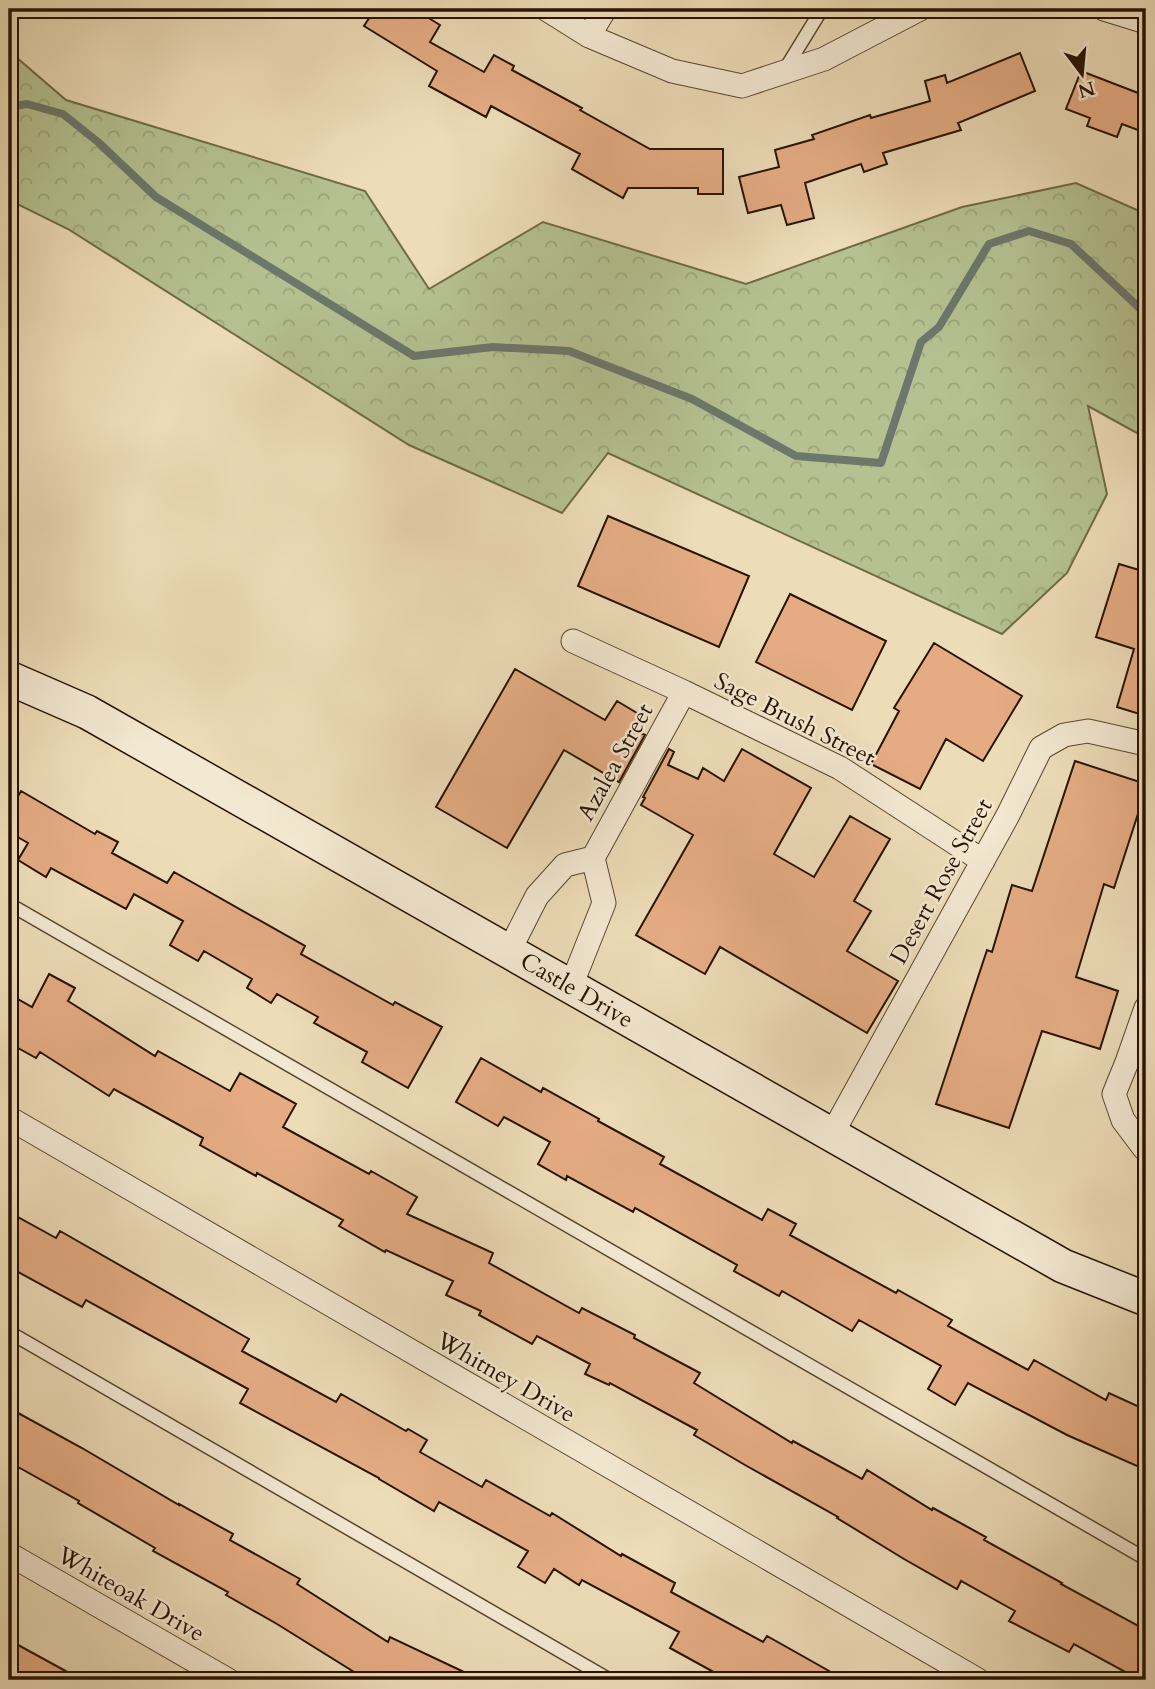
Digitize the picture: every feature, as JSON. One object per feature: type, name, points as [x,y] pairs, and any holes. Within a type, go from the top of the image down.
[{"type":"main road","name":"Castle Drive","points":[[9,678],[87,712],[1063,1266],[1146,1298]]},
{"type":"street","points":[[546,9],[589,36],[672,71],[742,86],[824,59],[920,9]]},
{"type":"street","points":[[589,36],[605,9]]},
{"type":"street","points":[[1104,9],[1146,22]]},
{"type":"street","name":"Sage Brush Street","points":[[573,641],[841,768],[983,861]]},
{"type":"street","name":"Azalea Street","points":[[571,986],[604,903],[593,858],[684,692]]},
{"type":"street","name":"Desert Rose Street","points":[[832,1134],[1008,815],[1041,748],[1064,735],[1088,731],[1146,744]]},
{"type":"street","name":"Azalea Street","points":[[509,951],[537,896],[565,865],[593,858]]},
{"type":"street","points":[[1146,1008],[1114,1094],[1123,1120],[1146,1148]]},
{"type":"street","name":"Whitney Drive","points":[[9,1118],[978,1680]]},
{"type":"street","name":"Whiteoak Drive","points":[[9,1554],[228,1680]]},
{"type":"lane","points":[[783,72],[822,9]]},
{"type":"lane","points":[[9,904],[1146,1559]]},
{"type":"lane","points":[[9,1332],[610,1680]]},
{"type":"green space","points":[[9,51],[66,100],[365,191],[429,289],[543,222],[746,284],[962,207],[1076,183],[1146,214],[1146,438],[1088,406],[1107,494],[1067,573],[1002,634],[608,453],[562,513],[409,445],[68,229],[9,200]]},
{"type":"building","points":[[375,9],[414,9],[440,25],[430,42],[484,72],[494,55],[514,66],[512,70],[650,149],[723,149],[723,194],[698,194],[698,188],[628,188],[623,198],[572,169],[580,154],[491,106],[486,117],[429,86],[437,71],[364,26]]},
{"type":"building","points":[[1020,53],[1035,91],[958,123],[961,130],[883,153],[887,164],[864,172],[861,164],[805,183],[814,218],[787,225],[781,205],[748,213],[739,177],[779,167],[775,150],[814,139],[812,135],[870,115],[871,118],[930,101],[925,81],[945,75],[947,83]]},
{"type":"building","points":[[1081,71],[1146,96],[1146,133],[1122,124],[1117,137],[1087,126],[1090,118],[1066,109]]},
{"type":"building","points":[[608,516],[749,576],[719,647],[578,586]]},
{"type":"building","points":[[1119,564],[1146,572],[1146,716],[1117,707],[1134,649],[1096,637]]},
{"type":"building","points":[[790,594],[886,641],[852,710],[756,662]]},
{"type":"building","points":[[934,643],[1022,696],[983,761],[946,739],[920,789],[871,764],[899,711],[894,708]]},
{"type":"building","points":[[515,669],[605,720],[617,701],[647,719],[639,732],[645,735],[619,782],[564,750],[507,848],[436,807]]},
{"type":"building","points":[[669,749],[674,752],[668,765],[698,779],[703,768],[724,781],[742,749],[811,788],[774,854],[814,877],[850,816],[890,839],[854,901],[871,911],[847,951],[898,981],[867,1033],[720,947],[705,974],[636,935],[693,835],[641,805]]},
{"type":"building","points":[[1075,761],[1146,784],[1114,888],[1104,884],[1076,977],[1118,991],[1100,1049],[1042,1031],[1009,1128],[936,1104],[987,950],[992,952],[1012,885],[1032,891]]},
{"type":"building","points":[[21,791],[95,834],[97,831],[118,842],[112,853],[167,883],[174,872],[305,946],[301,954],[393,1005],[395,1002],[442,1027],[408,1088],[362,1062],[367,1052],[314,1023],[318,1017],[277,994],[271,1003],[247,988],[252,979],[204,951],[198,961],[170,945],[183,921],[134,894],[126,909],[51,868],[46,877],[18,860],[28,843],[9,832],[9,812]]},
{"type":"building","points":[[49,974],[75,988],[68,1001],[155,1056],[158,1051],[230,1091],[240,1073],[296,1104],[283,1127],[417,1197],[407,1214],[493,1253],[489,1263],[579,1313],[582,1308],[635,1335],[634,1338],[700,1373],[694,1383],[792,1443],[793,1441],[862,1479],[867,1470],[932,1510],[933,1508],[986,1537],[984,1540],[1146,1630],[1146,1680],[1140,1680],[1074,1644],[1069,1652],[1009,1621],[1015,1611],[961,1581],[957,1589],[694,1435],[697,1430],[610,1383],[609,1385],[585,1374],[590,1364],[537,1336],[532,1344],[479,1315],[481,1311],[446,1295],[453,1281],[386,1250],[385,1252],[339,1226],[343,1220],[200,1145],[203,1138],[114,1089],[109,1096],[40,1052],[36,1058],[9,1043],[9,994],[32,1007]]},
{"type":"building","points":[[481,1058],[541,1092],[543,1088],[599,1119],[598,1121],[664,1157],[660,1164],[762,1220],[768,1209],[796,1224],[790,1235],[896,1293],[898,1290],[952,1320],[948,1326],[1028,1370],[1034,1360],[1106,1400],[1109,1393],[1146,1410],[1146,1470],[1067,1435],[968,1383],[955,1405],[928,1389],[941,1366],[859,1320],[852,1331],[782,1291],[779,1296],[734,1271],[737,1265],[635,1208],[633,1212],[567,1176],[566,1180],[538,1164],[550,1142],[504,1117],[498,1126],[456,1102]]},
{"type":"building","points":[[9,1212],[56,1238],[60,1231],[249,1339],[242,1351],[336,1402],[341,1394],[427,1440],[420,1452],[482,1487],[486,1480],[550,1516],[552,1513],[621,1556],[622,1554],[675,1583],[671,1592],[763,1642],[767,1636],[845,1680],[728,1680],[670,1648],[679,1632],[582,1580],[579,1585],[554,1569],[545,1583],[518,1567],[528,1551],[439,1502],[434,1511],[240,1403],[248,1389],[86,1300],[82,1307],[9,1267]]},
{"type":"building","points":[[9,1408],[233,1534],[230,1540],[300,1579],[297,1584],[388,1642],[390,1637],[481,1680],[367,1680],[226,1595],[228,1592],[153,1551],[155,1548],[78,1503],[79,1501],[9,1462]]},
{"type":"building","points":[[9,1640],[82,1680],[9,1680]]},
{"type":"waterway","points":[[9,107],[27,104],[63,114],[98,142],[156,197],[414,356],[493,347],[569,351],[692,399],[796,456],[881,463],[921,342],[939,327],[989,244],[1029,231],[1071,244],[1146,314]]}]
